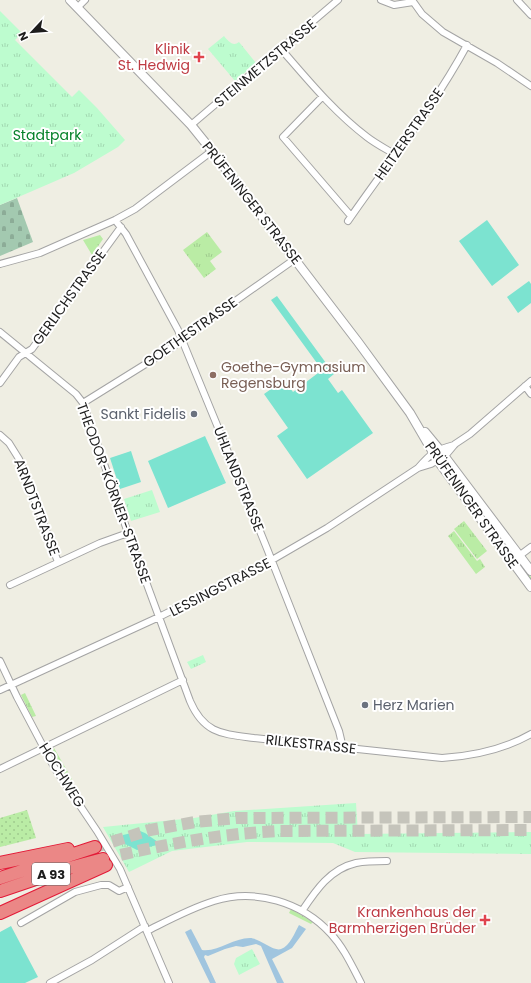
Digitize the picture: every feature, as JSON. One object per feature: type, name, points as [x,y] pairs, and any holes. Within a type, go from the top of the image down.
[{"type":"highway","name":"A 93","points":[[0,863],[75,848],[90,848],[0,878]]},
{"type":"highway","name":"A 93","points":[[0,891],[62,870],[104,862],[0,913]]},
{"type":"street","name":"PRÜFENINGER STRASSE","points":[[70,0],[191,125],[212,151],[358,342],[531,587]]},
{"type":"street","points":[[77,8],[85,0]]},
{"type":"street","name":"STEINMETZSTRASSE","points":[[191,125],[338,0]]},
{"type":"street","points":[[381,0],[394,5],[413,1],[422,14],[443,32],[498,63],[531,86]]},
{"type":"street","points":[[517,0],[531,15]]},
{"type":"street","name":"HEITZERSTRASSE","points":[[322,97],[283,137],[350,218],[396,155],[450,76],[467,45]]},
{"type":"street","points":[[281,49],[322,97],[367,138],[396,155]]},
{"type":"street","points":[[0,264],[40,253],[115,220],[135,209],[212,151]]},
{"type":"street","name":"UHLANDSTRASSE","points":[[115,220],[126,234],[158,293],[181,340],[220,430],[339,731],[343,748]]},
{"type":"street","name":"GERLICHSTRASSE","points":[[0,383],[19,357],[32,348],[121,227]]},
{"type":"street","name":"GOETHESTRASSE","points":[[83,403],[173,347],[295,259]]},
{"type":"street","name":"THEODOR-KÖRNER-STRASSE","points":[[0,332],[76,394],[83,403],[159,617]]},
{"type":"street","points":[[441,458],[455,444],[470,434],[531,381]]},
{"type":"street","points":[[525,386],[531,394]]},
{"type":"street","name":"ARNDTSTRASSE","points":[[0,434],[10,443],[19,459],[58,562]]},
{"type":"street","points":[[436,451],[455,444]]},
{"type":"street","name":"LESSINGSTRASSE","points":[[418,468],[436,451]]},
{"type":"street","name":"PRÜFENINGER STRASSE","points":[[441,458],[531,571]]},
{"type":"street","name":"LESSINGSTRASSE","points":[[0,690],[159,617],[272,560],[327,528],[418,468],[441,458]]},
{"type":"street","points":[[10,584],[100,543],[128,533]]},
{"type":"street","points":[[519,556],[531,547]]},
{"type":"street","name":"RILKESTRASSE","points":[[159,617],[197,715],[209,727],[224,734],[424,757],[457,757],[492,751],[531,734]]},
{"type":"street","name":"HOCHWEG","points":[[0,661],[43,748],[105,843],[128,887],[169,983]]},
{"type":"street","points":[[0,769],[38,749],[43,748],[183,680]]},
{"type":"street","points":[[302,911],[322,883],[337,871],[358,863],[387,861]]},
{"type":"street","points":[[21,923],[75,892],[109,884],[119,891],[128,887]]},
{"type":"street","points":[[50,983],[146,929],[204,904],[229,897],[261,897],[275,900],[302,911],[317,921],[332,934],[352,965],[361,983]]},
{"type":"green space","name":"Stadtpark","points":[[0,11],[22,33],[15,40],[72,97],[79,90],[125,140],[118,147],[74,173],[0,205]]},
{"type":"green space","points":[[224,36],[233,44],[239,42],[256,63],[235,81],[208,49]]},
{"type":"green space","points":[[17,198],[33,242],[0,256],[0,205]]},
{"type":"green space","points":[[207,232],[222,252],[210,261],[216,269],[204,278],[183,250]]},
{"type":"green space","points":[[100,235],[103,239],[92,255],[83,240]]},
{"type":"green space","points":[[152,490],[160,512],[131,521],[124,499]]},
{"type":"green space","points":[[477,510],[485,517],[531,577],[531,582]]},
{"type":"green space","points":[[464,521],[487,551],[477,559],[454,529]]},
{"type":"green space","points":[[454,531],[477,561],[480,559],[485,567],[476,574],[448,536]]},
{"type":"green space","points":[[203,655],[206,662],[191,669],[187,662]]},
{"type":"green space","points":[[25,693],[36,716],[32,717],[21,695]]},
{"type":"green space","points":[[54,748],[72,779],[69,781],[52,753]]},
{"type":"green space","points":[[356,803],[358,834],[531,832],[531,854],[355,852],[333,843],[247,842],[172,851],[129,872],[103,827],[194,818],[234,811]]},
{"type":"green space","points":[[27,810],[36,838],[0,847],[0,818]]},
{"type":"green space","points":[[291,909],[313,922],[311,924],[289,913]]},
{"type":"green space","points":[[252,949],[260,964],[239,975],[234,964],[236,958]]},
{"type":"shaded area","points":[[487,220],[519,265],[492,286],[459,241]]},
{"type":"shaded area","points":[[529,281],[531,284],[531,303],[518,313],[507,297]]},
{"type":"shaded area","points":[[277,296],[334,374],[328,379],[338,393],[342,390],[373,433],[307,479],[277,436],[288,428],[264,394],[284,380],[293,392],[322,370],[271,300]]},
{"type":"shaded area","points":[[205,436],[226,483],[168,508],[148,461]]},
{"type":"shaded area","points":[[131,451],[141,482],[120,489],[110,458]]},
{"type":"shaded area","points":[[140,831],[158,842],[157,845],[137,850],[123,843],[121,840],[123,835]]},
{"type":"shaded area","points":[[299,925],[306,929],[292,948],[272,959],[284,983],[277,983],[261,946],[256,944],[243,947],[236,946],[208,956],[205,955],[204,957],[216,983],[210,983],[185,932],[191,929],[202,950],[214,949],[238,940],[250,938],[258,940],[274,949],[281,949],[287,945]]},
{"type":"shaded area","points":[[11,926],[38,977],[25,983],[0,983],[0,932]]},
{"type":"tunnel","points":[[95,847],[150,830],[195,822],[237,818],[531,817]]},
{"type":"tunnel","points":[[103,859],[190,841],[255,832],[531,830]]},
{"type":"place","name":"Klinik St. Hedwig","points":[[199,57]]},
{"type":"place","name":"Goethe-Gymnasium Regensburg","points":[[213,375]]},
{"type":"place","name":"Sankt Fidelis","points":[[194,414]]},
{"type":"place","name":"Herz Marien","points":[[365,705]]},
{"type":"place","name":"Krankenhaus der Barmherzigen Brüder","points":[[485,920]]}]
